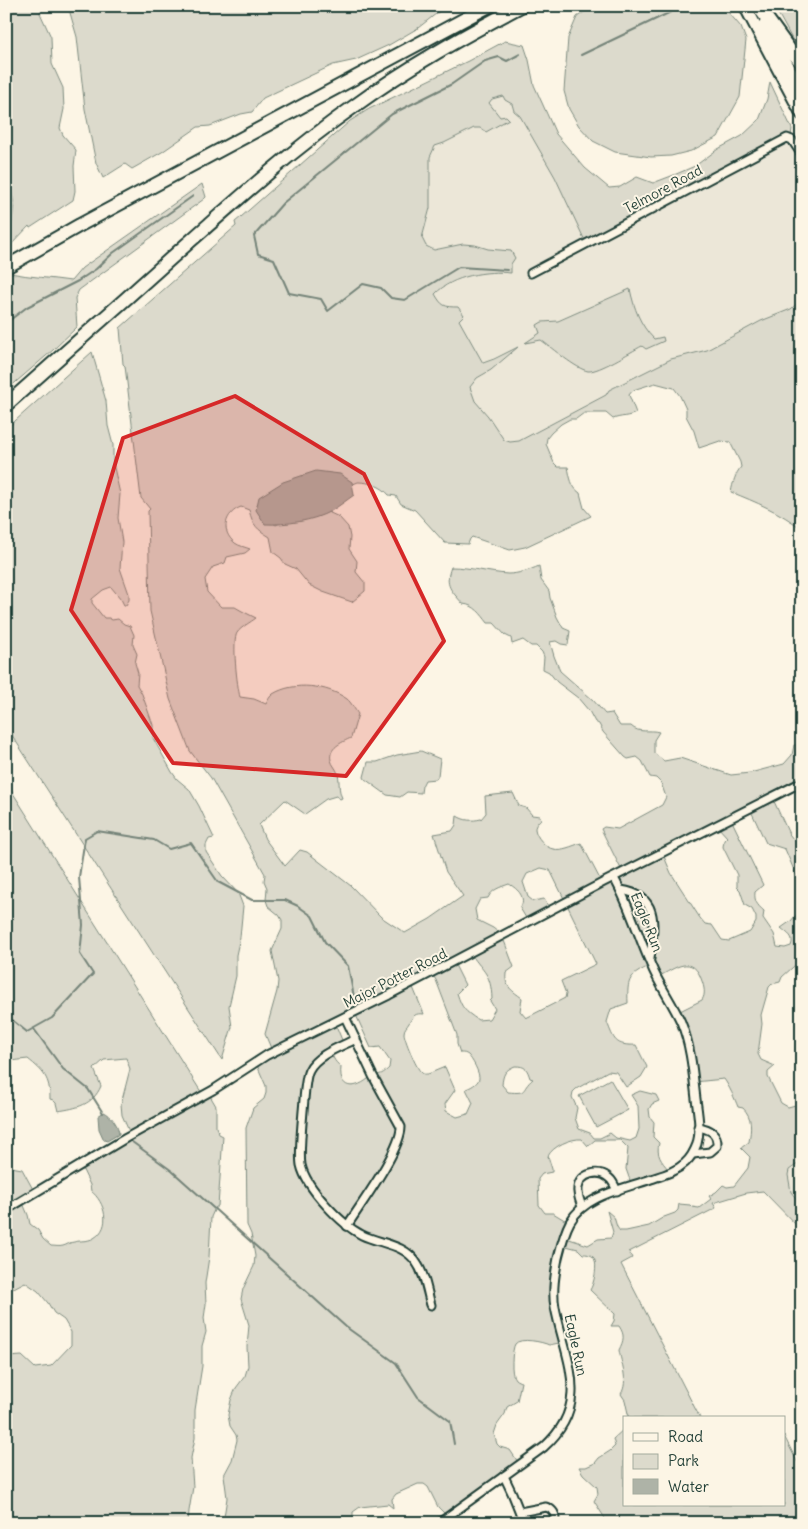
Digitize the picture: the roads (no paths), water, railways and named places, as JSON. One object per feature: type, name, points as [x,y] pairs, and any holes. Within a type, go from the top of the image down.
[{"type":"highway","points":[[6,267],[80,225],[489,6]]},
{"type":"highway","points":[[6,405],[286,158],[362,100],[416,64],[521,6]]},
{"type":"highway","points":[[757,6],[802,64]]},
{"type":"main road","points":[[745,6],[802,114]]},
{"type":"main road","points":[[757,6],[802,92]]},
{"type":"street","name":"Telmore Road","points":[[531,273],[787,138],[792,140],[802,155]]},
{"type":"street","name":"Major Potter Road","points":[[6,1210],[126,1138],[213,1090],[267,1055],[345,1017],[802,782]]},
{"type":"street","name":"Eagle Run","points":[[439,1523],[544,1447],[554,1438],[567,1418],[572,1396],[571,1372],[555,1307],[554,1288],[558,1259],[570,1221],[582,1207],[597,1198],[672,1172],[684,1164],[693,1154],[697,1141],[698,1127],[692,1063],[688,1042],[681,1022],[650,962],[634,919],[614,878]]},
{"type":"street","name":"Eagle Run","points":[[621,890],[638,895],[650,908],[654,933],[650,962]]},
{"type":"street","points":[[345,1017],[373,1076],[401,1127],[401,1134],[386,1166],[347,1226]]},
{"type":"street","points":[[356,1039],[318,1059],[308,1070],[302,1123],[301,1164],[307,1180],[332,1212],[347,1226],[363,1235],[401,1248],[416,1261],[424,1279],[430,1305]]},
{"type":"street","name":"Eagle Run","points":[[693,1154],[708,1153],[717,1146],[716,1137],[712,1131],[698,1127]]},
{"type":"street","points":[[582,1207],[578,1195],[578,1186],[586,1176],[597,1173],[603,1174],[612,1180],[617,1191]]},
{"type":"street","points":[[504,1476],[524,1523]]},
{"type":"street","points":[[520,1512],[546,1506],[554,1513],[554,1523]]},
{"type":"water","points":[[316,471],[340,474],[352,482],[354,495],[331,511],[308,520],[282,524],[265,524],[256,510],[259,497],[283,482]]},
{"type":"water","points":[[104,1112],[114,1121],[119,1134],[107,1141],[104,1140],[99,1129],[98,1116]]},
{"type":"waterway","points":[[581,55],[677,9],[691,6]]},
{"type":"waterway","points":[[507,270],[459,267],[405,300],[391,298],[381,288],[363,284],[328,311],[321,299],[289,293],[274,259],[258,254],[254,236],[283,203],[392,114],[452,84],[485,61],[499,57],[507,61],[520,54]]},
{"type":"waterway","points":[[6,323],[27,307],[78,281],[96,269],[113,253],[193,196]]},
{"type":"waterway","points":[[6,1015],[27,1032],[52,1018],[93,974],[80,954],[83,925],[79,877],[85,838],[97,831],[154,840],[169,849],[191,843],[218,882],[252,900],[285,900],[298,906],[312,916],[325,942],[348,966],[354,997]]},
{"type":"waterway","points":[[34,1029],[63,1069],[88,1089],[103,1113]]},
{"type":"waterway","points":[[128,1139],[172,1171],[346,1327],[396,1363],[418,1397],[450,1421],[454,1444]]}]
